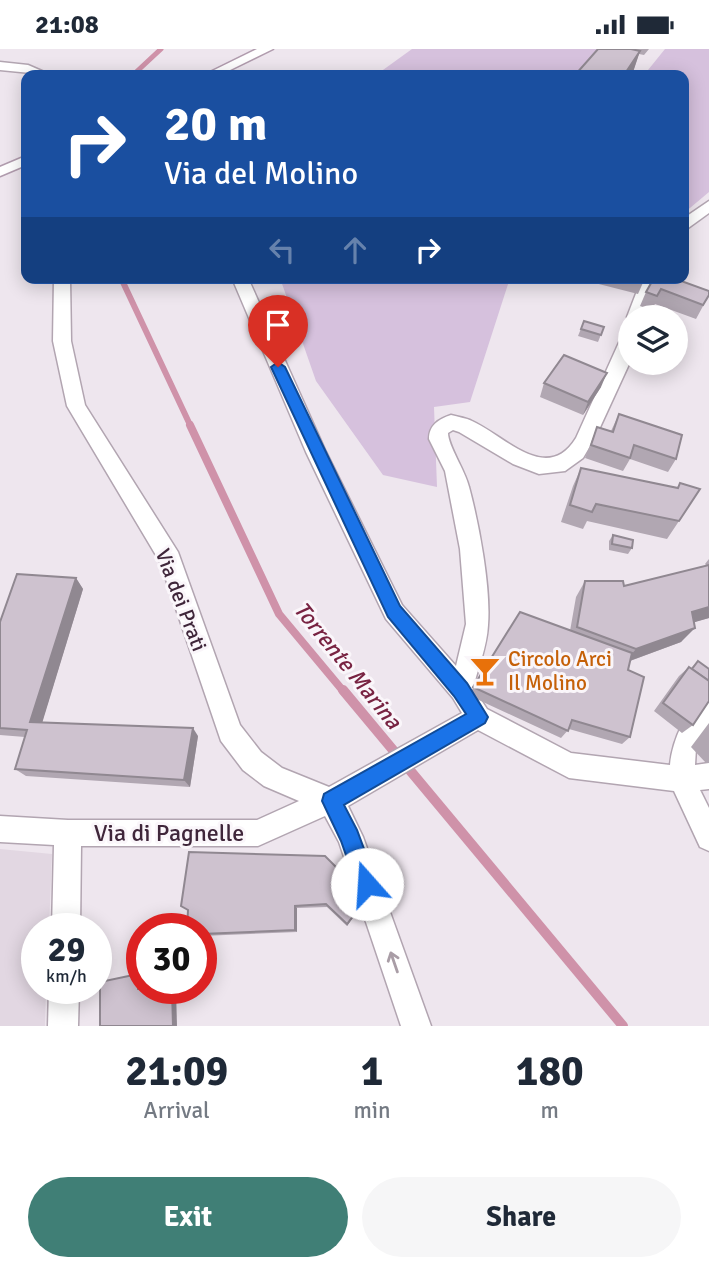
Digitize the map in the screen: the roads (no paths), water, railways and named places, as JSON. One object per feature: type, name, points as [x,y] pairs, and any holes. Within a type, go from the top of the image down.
[{"type":"street","points":[[221,70],[267,49]]},
{"type":"street","points":[[0,65],[31,70]]},
{"type":"street","points":[[4,170],[21,162]]},
{"type":"street","points":[[689,222],[709,205]]},
{"type":"street","name":"Via dei Prati","points":[[62,284],[62,341],[75,406],[170,559],[230,732],[252,761],[273,777],[343,795]]},
{"type":"street","points":[[243,284],[316,452],[394,612],[461,689],[478,717],[569,765],[682,779],[709,776]]},
{"type":"street","points":[[640,305],[648,284]]},
{"type":"street","points":[[461,689],[477,626],[472,550],[454,468],[441,447],[439,434],[442,426],[449,422],[458,422],[471,427],[515,458],[540,467],[557,466],[576,453],[618,364]]},
{"type":"street","points":[[709,707],[684,745],[682,779],[709,838]]},
{"type":"street","name":"Via di Pagnelle","points":[[0,829],[68,833],[258,833],[343,795],[478,717]]},
{"type":"street","points":[[343,795],[350,837],[416,1026]]},
{"type":"street","points":[[66,913],[68,833]]},
{"type":"street","points":[[63,1026],[64,1004]]},
{"type":"waterway","name":"Torrente Marina","points":[[138,70],[161,49]]},
{"type":"waterway","name":"Torrente Marina","points":[[124,284],[191,427]]},
{"type":"waterway","name":"Torrente Marina","points":[[190,425],[279,614],[344,692]]},
{"type":"waterway","name":"Torrente Marina","points":[[343,690],[623,1026]]},
{"type":"place","name":"Circolo Arci Il Molino","points":[[485,671]]}]
